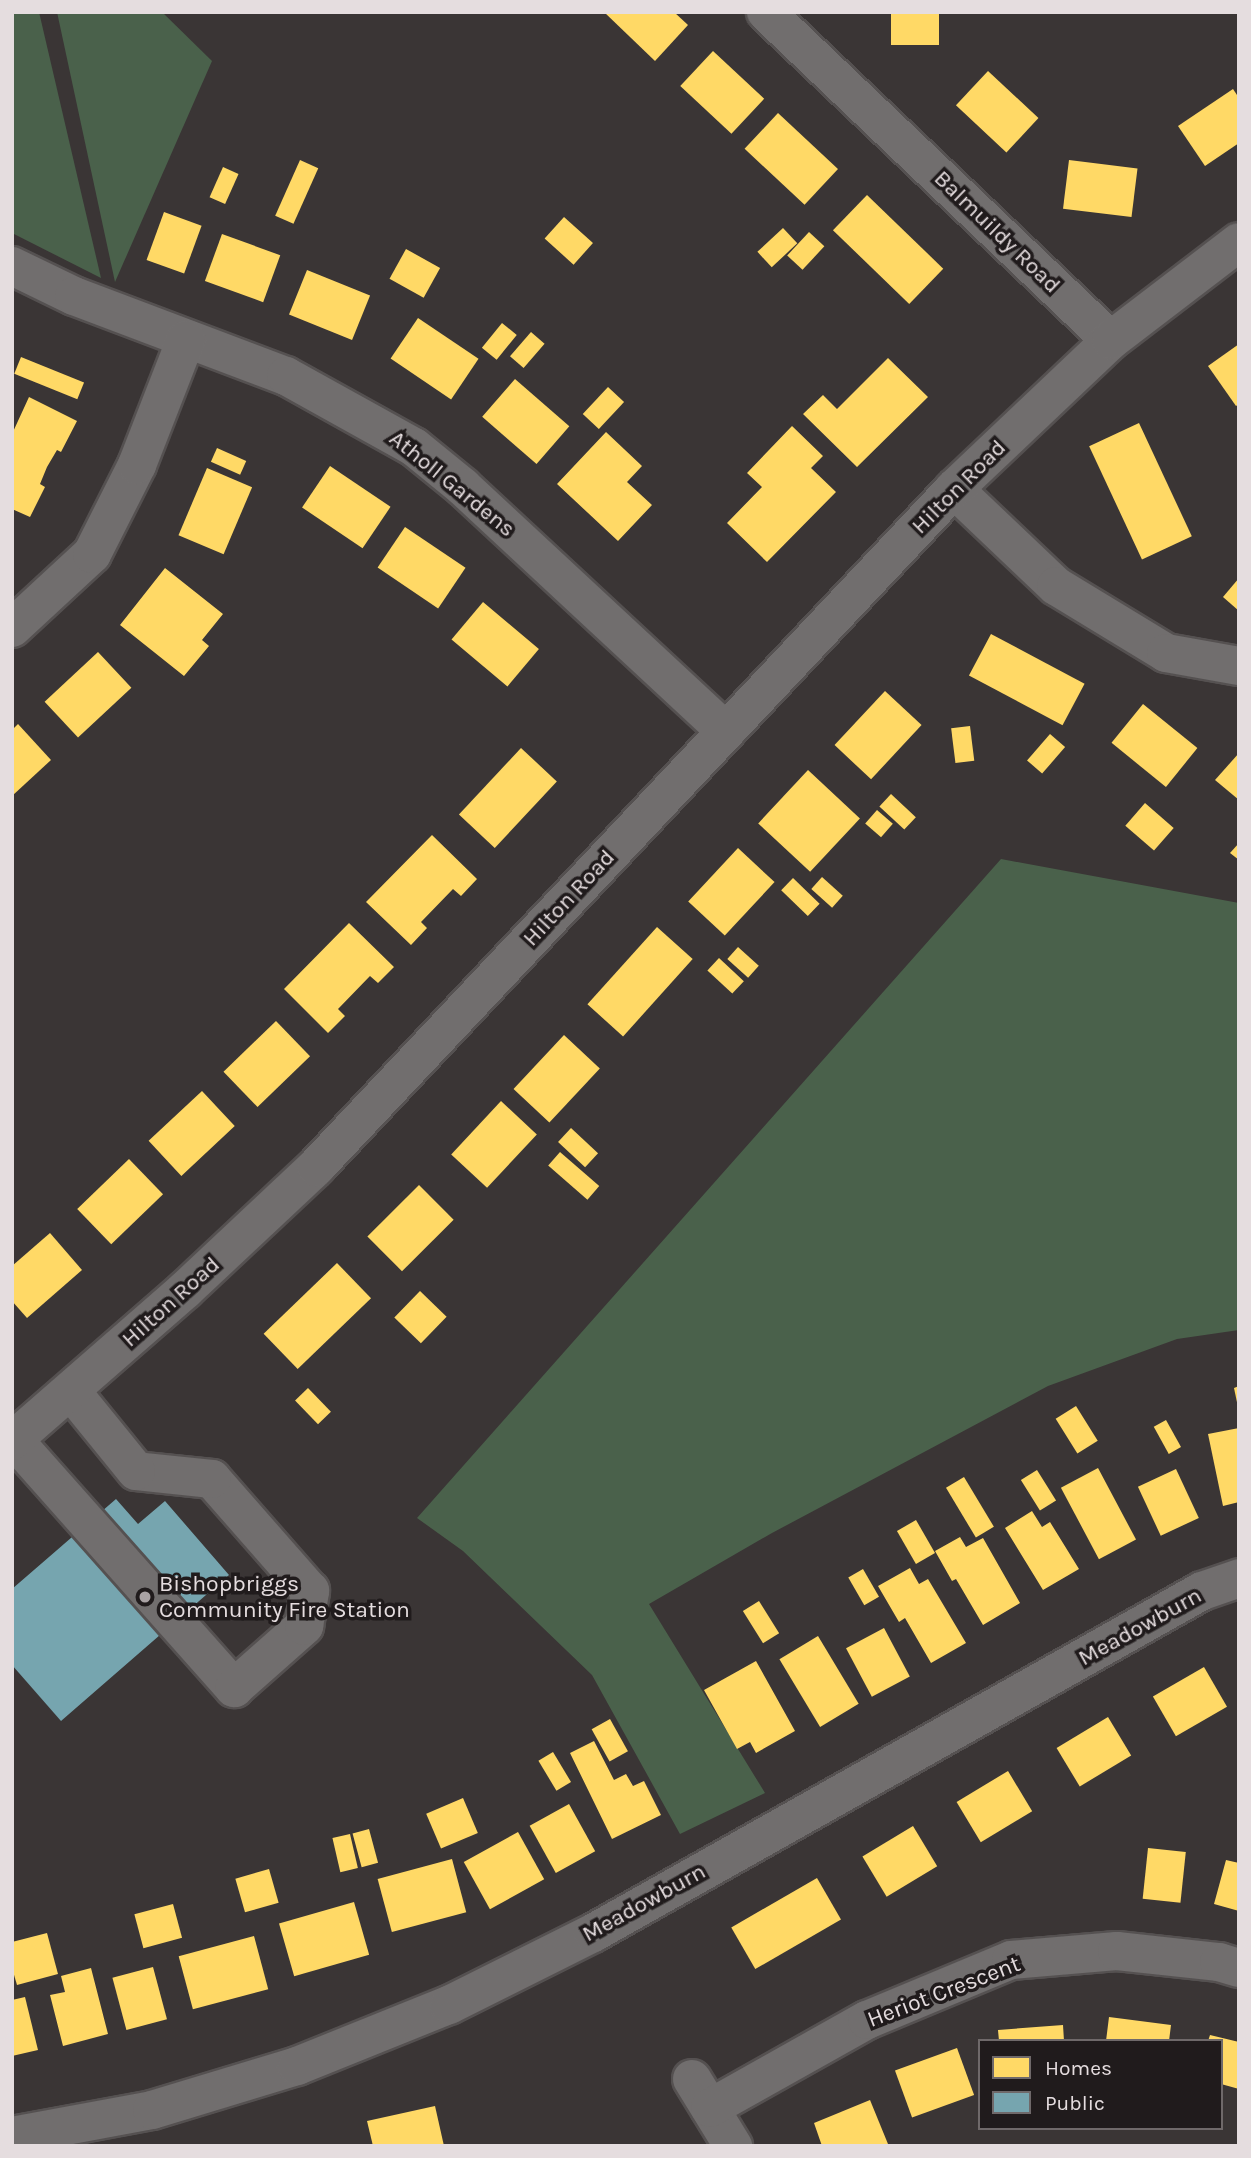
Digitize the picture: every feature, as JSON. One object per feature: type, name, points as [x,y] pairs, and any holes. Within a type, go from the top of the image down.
[{"type":"street","name":"Balmuildy Road","points":[[766,12],[1111,340]]},
{"type":"street","points":[[1111,340],[1239,242]]},
{"type":"street","name":"Atholl Gardens","points":[[12,266],[74,296],[286,376],[414,447],[463,487],[726,731]]},
{"type":"street","points":[[12,628],[92,554],[137,465],[186,339]]},
{"type":"street","name":"Hilton Road","points":[[13,1441],[185,1290],[316,1167],[954,489],[1111,340]]},
{"type":"street","points":[[954,489],[1056,586],[1166,653],[1239,666]]},
{"type":"street","points":[[13,1441],[234,1688],[304,1626],[310,1591],[212,1479],[136,1471],[71,1391]]},
{"type":"street","name":"Meadowburn","points":[[12,2136],[152,2110],[297,2066],[449,2005],[593,1933],[1202,1591],[1239,1578]]},
{"type":"street","name":"Heriot Crescent","points":[[733,2146],[701,2093],[1012,1960],[1117,1951],[1219,1962],[1239,1968]]},
{"type":"green space","points":[[12,12],[39,12],[101,278],[12,233]]},
{"type":"green space","points":[[57,12],[162,12],[212,61],[115,282]]},
{"type":"green space","points":[[1001,859],[1239,903],[1239,1330],[1177,1339],[1048,1386],[772,1533],[649,1604],[765,1793],[680,1834],[592,1675],[463,1551],[417,1518]]},
{"type":"building: Homes","points":[[604,12],[674,12],[688,25],[655,61]]},
{"type":"building: Homes","points":[[891,12],[939,12],[939,45],[891,45]]},
{"type":"building: Homes","points":[[713,51],[764,99],[731,134],[680,86]]},
{"type":"building: Homes","points":[[988,71],[1038,118],[1006,152],[956,105]]},
{"type":"building: Homes","points":[[1233,89],[1239,98],[1239,143],[1205,166],[1178,126]]},
{"type":"building: Homes","points":[[778,113],[838,169],[805,205],[745,149]]},
{"type":"building: Homes","points":[[300,160],[318,168],[293,224],[275,216]]},
{"type":"building: Homes","points":[[1069,160],[1137,168],[1132,217],[1063,209]]},
{"type":"building: Homes","points":[[223,167],[239,174],[225,204],[210,197]]},
{"type":"building: Homes","points":[[867,195],[943,269],[909,304],[833,230]]},
{"type":"building: Homes","points":[[164,212],[202,226],[184,274],[147,260]]},
{"type":"building: Homes","points":[[564,217],[593,243],[574,265],[545,239]]},
{"type":"building: Homes","points":[[783,228],[797,243],[772,267],[757,252]]},
{"type":"building: Homes","points":[[809,232],[824,246],[803,270],[787,255]]},
{"type":"building: Homes","points":[[222,234],[280,255],[263,302],[205,281]]},
{"type":"building: Homes","points":[[406,249],[440,268],[424,298],[390,279]]},
{"type":"building: Homes","points":[[307,270],[370,295],[352,340],[289,315]]},
{"type":"building: Homes","points":[[418,318],[479,359],[451,399],[391,359]]},
{"type":"building: Homes","points":[[502,323],[517,335],[497,360],[482,348]]},
{"type":"building: Homes","points":[[531,332],[545,344],[524,368],[510,356]]},
{"type":"building: Homes","points":[[1239,344],[1239,404],[1236,406],[1208,366]]},
{"type":"building: Homes","points":[[21,357],[84,382],[77,399],[14,374]]},
{"type":"building: Homes","points":[[888,358],[928,397],[857,467],[803,414],[823,395],[837,409]]},
{"type":"building: Homes","points":[[515,379],[569,426],[537,464],[482,417]]},
{"type":"building: Homes","points":[[608,387],[624,402],[599,429],[583,414]]},
{"type":"building: Homes","points":[[29,397],[77,421],[61,452],[57,450],[47,467],[40,484],[45,487],[30,517],[12,509],[12,434]]},
{"type":"building: Homes","points":[[1139,423],[1192,536],[1142,560],[1089,446]]},
{"type":"building: Homes","points":[[792,426],[823,456],[811,468],[836,492],[767,562],[727,523],[762,487],[747,473]]},
{"type":"building: Homes","points":[[606,432],[642,466],[627,482],[652,505],[618,541],[557,484]]},
{"type":"building: Homes","points":[[217,448],[246,461],[240,475],[211,462]]},
{"type":"building: Homes","points":[[330,466],[391,507],[363,548],[302,507]]},
{"type":"building: Homes","points":[[207,468],[252,487],[224,554],[178,535]]},
{"type":"building: Homes","points":[[405,527],[466,568],[438,608],[378,568]]},
{"type":"building: Homes","points":[[165,568],[223,614],[202,640],[209,646],[184,676],[120,625]]},
{"type":"building: Homes","points":[[1239,578],[1239,611],[1223,597]]},
{"type":"building: Homes","points":[[483,602],[539,649],[507,686],[452,640]]},
{"type":"building: Homes","points":[[991,634],[1085,684],[1063,725],[969,675]]},
{"type":"building: Homes","points":[[98,652],[131,688],[78,738],[45,702]]},
{"type":"building: Homes","points":[[885,691],[922,725],[871,779],[835,745]]},
{"type":"building: Homes","points":[[1143,704],[1197,748],[1166,787],[1112,743]]},
{"type":"building: Homes","points":[[18,724],[51,760],[12,796],[12,730]]},
{"type":"building: Homes","points":[[970,726],[974,761],[955,763],[951,728]]},
{"type":"building: Homes","points":[[1050,734],[1065,747],[1042,774],[1027,760]]},
{"type":"building: Homes","points":[[521,748],[557,781],[495,848],[459,815]]},
{"type":"building: Homes","points":[[1239,753],[1239,800],[1215,780]]},
{"type":"building: Homes","points":[[808,770],[860,818],[810,872],[758,823]]},
{"type":"building: Homes","points":[[891,794],[916,817],[904,830],[879,806]]},
{"type":"building: Homes","points":[[1145,803],[1174,828],[1154,851],[1125,826]]},
{"type":"building: Homes","points":[[877,810],[893,824],[881,837],[865,824]]},
{"type":"building: Homes","points":[[432,835],[477,879],[461,896],[453,889],[421,922],[427,928],[411,945],[366,902]]},
{"type":"building: Homes","points":[[1239,843],[1239,860],[1230,853]]},
{"type":"building: Homes","points":[[738,848],[775,882],[725,935],[688,901]]},
{"type":"building: Homes","points":[[822,877],[843,896],[832,908],[811,889]]},
{"type":"building: Homes","points":[[793,878],[820,904],[808,916],[781,890]]},
{"type":"building: Homes","points":[[349,923],[394,967],[378,983],[370,976],[338,1009],[345,1016],[328,1033],[284,989]]},
{"type":"building: Homes","points":[[657,927],[693,959],[623,1036],[587,1004]]},
{"type":"building: Homes","points":[[738,947],[759,966],[748,978],[727,959]]},
{"type":"building: Homes","points":[[719,958],[744,981],[732,994],[707,970]]},
{"type":"building: Homes","points":[[276,1021],[310,1056],[258,1107],[223,1072]]},
{"type":"building: Homes","points":[[564,1035],[600,1068],[549,1123],[514,1089]]},
{"type":"building: Homes","points":[[202,1091],[235,1126],[181,1176],[149,1141]]},
{"type":"building: Homes","points":[[501,1101],[537,1134],[487,1188],[451,1154]]},
{"type":"building: Homes","points":[[571,1128],[598,1153],[585,1167],[558,1142]]},
{"type":"building: Homes","points":[[560,1152],[599,1186],[587,1200],[548,1166]]},
{"type":"building: Homes","points":[[129,1159],[163,1194],[111,1244],[77,1209]]},
{"type":"building: Homes","points":[[419,1185],[454,1220],[402,1271],[367,1237]]},
{"type":"building: Homes","points":[[50,1233],[82,1270],[27,1318],[12,1301],[12,1266]]},
{"type":"building: Homes","points":[[337,1263],[371,1298],[298,1369],[264,1334]]},
{"type":"building: Homes","points":[[420,1291],[447,1317],[421,1343],[394,1318]]},
{"type":"building: Homes","points":[[1239,1386],[1239,1407],[1238,1407],[1234,1388]]},
{"type":"building: Homes","points":[[308,1388],[331,1412],[318,1424],[295,1401]]},
{"type":"building: Homes","points":[[1076,1406],[1098,1441],[1077,1453],[1056,1419]]},
{"type":"building: Homes","points":[[1166,1420],[1181,1447],[1169,1454],[1154,1427]]},
{"type":"building: Homes","points":[[1239,1428],[1239,1502],[1223,1506],[1208,1434]]},
{"type":"building: Homes","points":[[1098,1468],[1136,1540],[1099,1559],[1061,1488]]},
{"type":"building: Homes","points":[[1176,1469],[1199,1518],[1161,1536],[1138,1487]]},
{"type":"building: Homes","points":[[1037,1470],[1056,1501],[1040,1511],[1021,1480]]},
{"type":"building: Homes","points":[[964,1477],[994,1527],[976,1538],[946,1488]]},
{"type":"building: Homes","points":[[1032,1511],[1042,1527],[1050,1522],[1079,1569],[1043,1590],[1005,1528]]},
{"type":"building: Homes","points":[[916,1520],[935,1553],[916,1564],[897,1531]]},
{"type":"building: Homes","points":[[960,1537],[966,1547],[983,1538],[1020,1603],[983,1625],[956,1579],[952,1581],[935,1551]]},
{"type":"building: Homes","points":[[910,1568],[919,1584],[928,1579],[966,1643],[931,1663],[905,1618],[899,1622],[878,1586]]},
{"type":"building: Homes","points":[[863,1569],[879,1597],[864,1605],[848,1578]]},
{"type":"building: Homes","points":[[759,1601],[779,1633],[763,1643],[743,1611]]},
{"type":"building: Homes","points":[[884,1628],[910,1677],[872,1697],[846,1648]]},
{"type":"building: Homes","points":[[818,1636],[859,1704],[820,1727],[779,1659]]},
{"type":"building: Homes","points":[[756,1661],[795,1731],[756,1753],[750,1742],[737,1749],[704,1690]]},
{"type":"building: Homes","points":[[1204,1667],[1227,1707],[1176,1736],[1153,1696]]},
{"type":"building: Homes","points":[[1108,1717],[1131,1756],[1080,1786],[1057,1748]]},
{"type":"building: Homes","points":[[610,1719],[628,1751],[610,1762],[592,1729]]},
{"type":"building: Homes","points":[[594,1741],[614,1780],[626,1774],[633,1786],[644,1781],[661,1815],[612,1839],[570,1753]]},
{"type":"building: Homes","points":[[553,1752],[571,1782],[556,1791],[538,1761]]},
{"type":"building: Homes","points":[[1008,1771],[1032,1811],[981,1842],[957,1802]]},
{"type":"building: Homes","points":[[463,1798],[478,1833],[441,1849],[426,1814]]},
{"type":"building: Homes","points":[[569,1804],[595,1851],[556,1873],[530,1826]]},
{"type":"building: Homes","points":[[913,1826],[937,1866],[887,1897],[862,1856]]},
{"type":"building: Homes","points":[[369,1829],[378,1863],[362,1867],[353,1833]]},
{"type":"building: Homes","points":[[518,1832],[544,1879],[490,1909],[464,1862]]},
{"type":"building: Homes","points":[[350,1834],[358,1868],[340,1872],[332,1838]]},
{"type":"building: Homes","points":[[1148,1848],[1186,1852],[1180,1903],[1143,1899]]},
{"type":"building: Homes","points":[[452,1859],[466,1912],[392,1932],[378,1879]]},
{"type":"building: Homes","points":[[1226,1860],[1239,1863],[1239,1911],[1214,1904]]},
{"type":"building: Homes","points":[[269,1869],[279,1903],[245,1912],[235,1879]]},
{"type":"building: Homes","points":[[817,1878],[841,1920],[755,1969],[731,1927]]},
{"type":"building: Homes","points":[[354,1902],[369,1955],[294,1976],[279,1923]]},
{"type":"building: Homes","points":[[173,1904],[182,1938],[143,1948],[134,1914]]},
{"type":"building: Homes","points":[[47,1933],[58,1974],[17,1985],[12,1968],[12,1942]]},
{"type":"building: Homes","points":[[254,1936],[268,1989],[193,2009],[179,1956]]},
{"type":"building: Homes","points":[[153,1967],[167,2019],[126,2030],[112,1978]]},
{"type":"building: Homes","points":[[91,1968],[108,2034],[63,2046],[50,1995],[65,1992],[61,1976]]},
{"type":"building: Homes","points":[[25,1997],[38,2050],[12,2056],[12,2000]]},
{"type":"building: Homes","points":[[1109,2017],[1171,2025],[1169,2039],[1106,2039]]},
{"type":"building: Homes","points":[[1063,2025],[1064,2039],[999,2039],[998,2030]]},
{"type":"building: Homes","points":[[1210,2035],[1239,2042],[1239,2089],[1223,2085],[1223,2039],[1209,2039]]},
{"type":"building: Homes","points":[[957,2048],[974,2095],[912,2118],[895,2071]]},
{"type":"building: Homes","points":[[870,2100],[888,2144],[822,2146],[814,2123]]},
{"type":"building: Homes","points":[[435,2106],[444,2146],[373,2146],[367,2121]]},
{"type":"building: Public","points":[[116,1499],[138,1524],[165,1501],[229,1575],[61,1721],[12,1665],[12,1589]]},
{"type":"place","name":"Bishopbriggs Community Fire Station","points":[[145,1597]]}]
